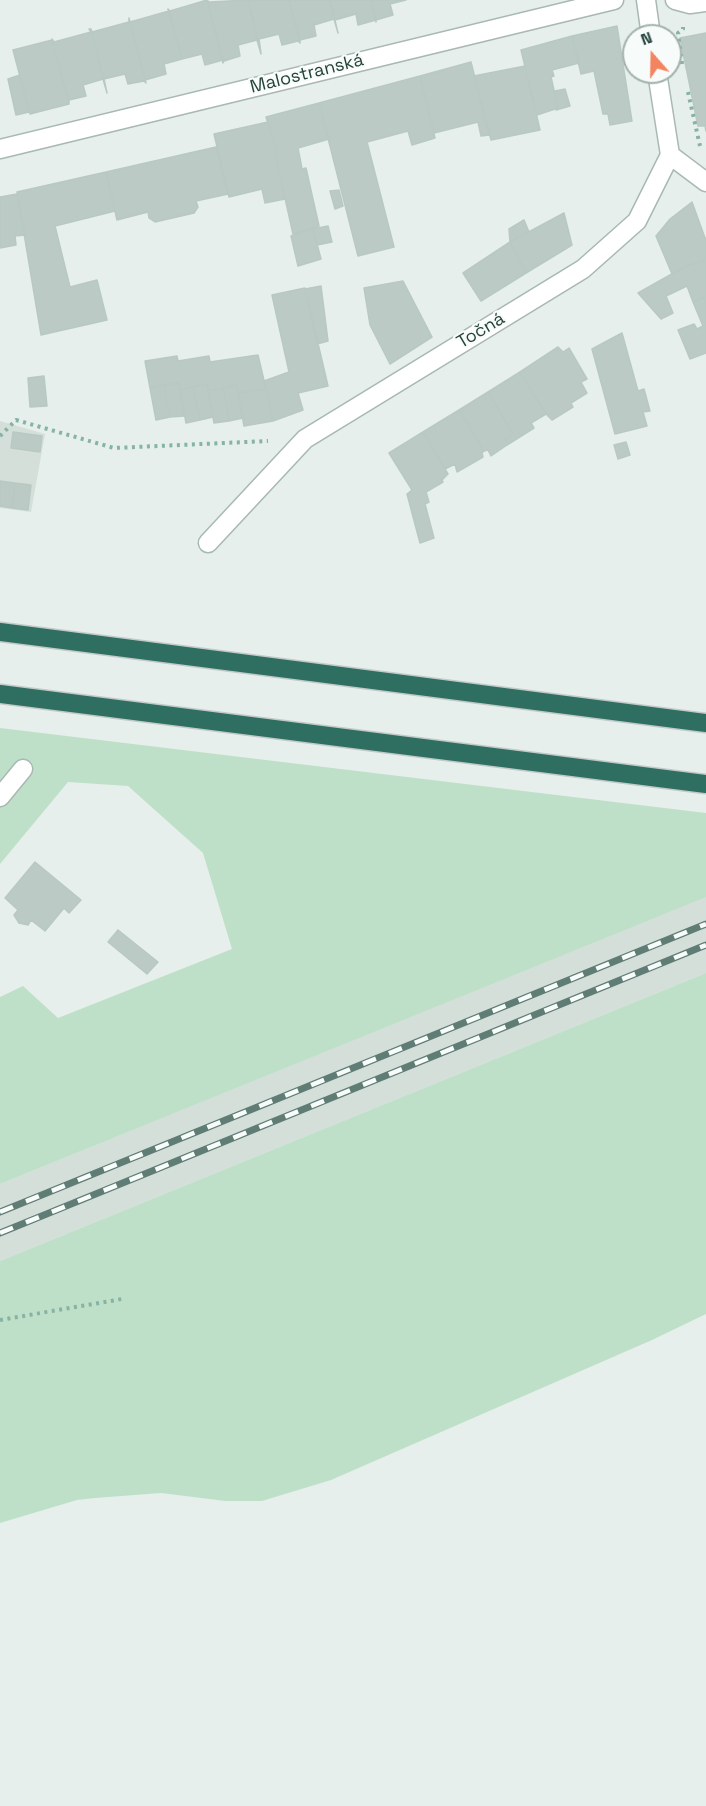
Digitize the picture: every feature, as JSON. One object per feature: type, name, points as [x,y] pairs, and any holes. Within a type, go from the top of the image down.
[{"type":"highway","points":[[0,632],[706,723]]},
{"type":"highway","points":[[0,694],[706,784]]},
{"type":"street","name":"Malostranská","points":[[0,149],[614,0]]},
{"type":"street","points":[[646,0],[649,24]]},
{"type":"street","points":[[679,1],[690,4],[706,2]]},
{"type":"street","points":[[659,84],[670,155],[706,182]]},
{"type":"street","name":"Točná","points":[[208,543],[305,439],[583,269],[638,221],[670,155]]},
{"type":"street","points":[[0,797],[23,769]]},
{"type":"path","points":[[679,1],[683,29],[678,33],[684,74]]},
{"type":"path","points":[[686,85],[701,150]]},
{"type":"path","points":[[0,436],[16,420],[114,448],[305,439]]},
{"type":"path","points":[[0,1320],[122,1299]]},
{"type":"shaded area","points":[[0,421],[45,434],[31,512],[0,508]]},
{"type":"shaded area","points":[[706,896],[706,973],[0,1261],[0,1184]]},
{"type":"green space","points":[[0,728],[706,813],[706,897],[0,1184],[0,997],[23,986],[58,1018],[232,949],[203,853],[128,786],[68,782],[0,864]]},
{"type":"green space","points":[[706,973],[706,1314],[652,1340],[331,1480],[262,1501],[225,1501],[161,1493],[95,1498],[77,1500],[0,1523],[0,1261]]},
{"type":"building","points":[[207,0],[223,60],[205,65],[202,54],[182,59],[168,9],[170,11]]},
{"type":"building","points":[[207,0],[209,2],[248,0],[261,54],[257,40],[238,45],[240,56],[223,63]]},
{"type":"building","points":[[248,0],[289,0],[300,43],[298,41],[282,45],[279,34],[259,39],[261,53]]},
{"type":"building","points":[[289,0],[330,0],[338,33],[334,19],[314,25],[316,36],[300,40],[300,43]]},
{"type":"building","points":[[330,0],[371,0],[376,20],[358,25],[356,14],[335,20]]},
{"type":"building","points":[[371,0],[406,0],[390,4],[393,15],[376,20],[376,22]]},
{"type":"building","points":[[169,11],[182,59],[164,64],[166,74],[145,80],[130,22]]},
{"type":"building","points":[[129,18],[146,83],[144,81],[128,84],[125,74],[104,79],[107,93],[91,29],[92,32],[129,22]]},
{"type":"building","points":[[617,26],[622,58],[622,84],[626,84],[632,121],[610,125],[608,114],[603,114],[594,71],[581,74],[572,36]]},
{"type":"building","points":[[89,29],[91,29],[107,93],[103,79],[83,85],[86,96],[69,100],[69,103],[52,39],[54,42],[91,32]]},
{"type":"building","points":[[706,33],[706,131],[705,126],[698,126],[682,48],[682,38]]},
{"type":"building","points":[[572,36],[579,63],[552,70],[554,76],[551,77],[558,108],[537,115],[521,50]]},
{"type":"building","points":[[52,40],[69,104],[30,114],[13,50]]},
{"type":"building","points":[[471,62],[489,135],[481,136],[478,122],[434,133],[420,76]]},
{"type":"building","points":[[525,66],[540,130],[491,140],[474,76]]},
{"type":"building","points":[[20,75],[29,112],[16,115],[8,79]]},
{"type":"building","points":[[420,76],[435,138],[412,145],[408,131],[367,142],[394,247],[358,256],[319,103]]},
{"type":"building","points":[[565,89],[570,106],[556,110],[558,108],[555,91]]},
{"type":"building","points":[[319,103],[329,139],[298,148],[302,169],[306,168],[319,226],[293,234],[275,153],[277,153],[266,117]]},
{"type":"building","points":[[268,122],[277,153],[275,153],[285,199],[265,203],[262,189],[229,197],[214,134]]},
{"type":"building","points":[[216,147],[228,194],[196,201],[198,207],[194,213],[155,222],[149,218],[148,212],[117,220],[106,172]]},
{"type":"building","points":[[106,172],[115,211],[55,226],[70,287],[97,280],[107,320],[41,335],[17,192]]},
{"type":"building","points":[[339,190],[343,206],[335,209],[330,191]]},
{"type":"building","points":[[17,194],[25,235],[15,236],[16,245],[0,248],[0,197]]},
{"type":"building","points":[[692,202],[706,238],[706,260],[686,266],[672,274],[656,236],[670,219]]},
{"type":"building","points":[[564,213],[572,245],[526,273],[510,242]]},
{"type":"building","points":[[524,220],[529,232],[510,242],[509,229]]},
{"type":"building","points":[[328,226],[332,242],[317,245],[313,229]]},
{"type":"building","points":[[313,229],[321,259],[298,266],[291,236]]},
{"type":"building","points":[[510,242],[526,273],[481,301],[463,273]]},
{"type":"building","points":[[706,260],[706,297],[693,302],[687,286],[666,296],[673,313],[661,319],[638,293],[686,266]]},
{"type":"building","points":[[403,281],[432,337],[390,364],[370,325],[364,288]]},
{"type":"building","points":[[321,286],[328,341],[317,344],[305,289]]},
{"type":"building","points":[[305,288],[328,386],[298,393],[303,410],[273,421],[264,381],[289,372],[272,295]]},
{"type":"building","points":[[706,297],[706,353],[690,359],[678,330],[694,324],[697,329],[703,326],[693,302]]},
{"type":"building","points":[[622,333],[638,391],[644,389],[650,411],[643,412],[647,426],[615,434],[592,349]]},
{"type":"building","points":[[558,347],[563,352],[569,348],[587,379],[581,382],[587,393],[571,403],[573,407],[552,420],[520,372]]},
{"type":"building","points":[[258,355],[266,389],[238,393],[237,385],[208,391],[207,384],[180,390],[179,383],[150,388],[145,361],[177,356],[178,361],[209,356],[210,362]]},
{"type":"building","points":[[520,372],[546,414],[531,423],[534,428],[507,445],[505,439],[513,434],[488,392]]},
{"type":"building","points":[[44,376],[47,406],[30,407],[28,378]]},
{"type":"building","points":[[179,383],[184,416],[170,417],[164,385]]},
{"type":"building","points":[[207,384],[213,417],[200,420],[193,387]]},
{"type":"building","points":[[164,385],[170,417],[156,420],[150,388]]},
{"type":"building","points":[[237,385],[243,418],[229,421],[223,388]]},
{"type":"building","points":[[193,387],[200,420],[186,423],[180,390]]},
{"type":"building","points":[[223,388],[229,421],[214,423],[208,391]]},
{"type":"building","points":[[266,389],[273,421],[244,426],[238,393]]},
{"type":"building","points":[[488,392],[513,434],[505,439],[507,445],[491,456],[488,450],[484,451],[459,410]]},
{"type":"building","points":[[459,410],[484,451],[483,457],[457,472],[455,464],[445,469],[423,432]]},
{"type":"building","points":[[13,432],[42,436],[40,452],[11,448]]},
{"type":"building","points":[[423,432],[448,474],[442,480],[443,482],[426,492],[429,502],[425,504],[434,538],[420,543],[407,494],[412,490],[389,453]]},
{"type":"building","points":[[626,442],[630,455],[618,459],[614,445]]},
{"type":"building","points":[[0,481],[15,483],[12,508],[0,506]]},
{"type":"building","points":[[15,483],[31,485],[28,510],[12,508]]},
{"type":"building","points":[[35,862],[81,900],[69,913],[64,908],[45,931],[31,920],[28,925],[19,923],[14,915],[18,910],[5,898]]},
{"type":"building","points":[[118,930],[158,962],[147,974],[108,942]]},
{"type":"railway","points":[[0,1212],[706,924]]},
{"type":"railway","points":[[0,1233],[706,945]]}]
